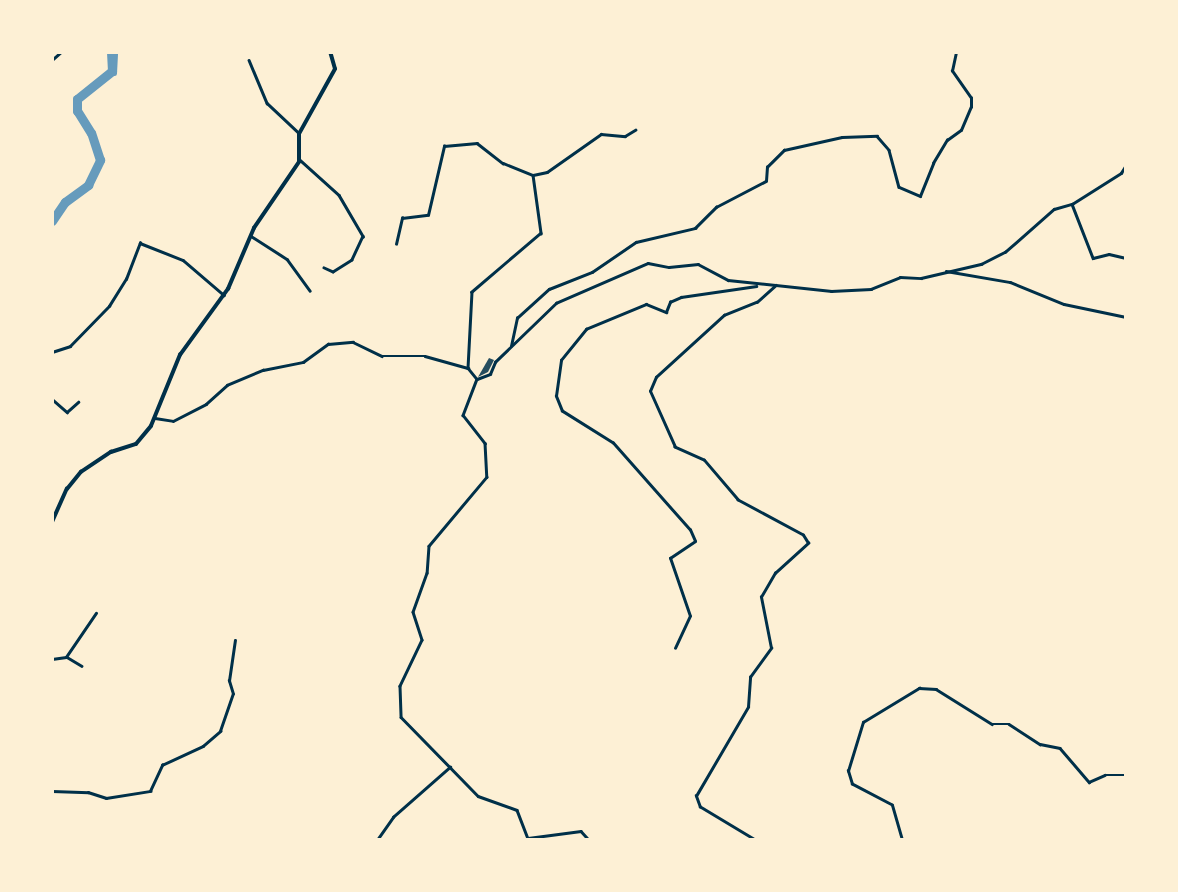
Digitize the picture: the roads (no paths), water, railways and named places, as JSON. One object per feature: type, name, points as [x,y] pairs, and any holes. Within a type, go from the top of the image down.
[{"type":"street","points":[[52,60],[61,52]]},
{"type":"street","points":[[52,522],[67,489],[81,472],[111,452],[136,444],[155,418],[180,355],[224,295],[251,236],[299,159],[299,134],[335,69],[330,52]]},
{"type":"street","points":[[511,346],[517,318],[549,289],[592,272],[636,242],[695,228],[716,207],[766,181],[767,167],[785,150],[842,137],[877,136],[889,150],[899,187],[920,196],[933,163],[947,140],[961,130],[971,107],[971,98],[952,71],[956,52]]},
{"type":"street","points":[[249,60],[267,103],[299,134]]},
{"type":"street","points":[[52,69],[52,76]]},
{"type":"street","points":[[396,244],[402,218],[427,218],[444,146],[477,143],[503,163],[533,174],[547,172],[601,134],[625,136],[635,130]]},
{"type":"street","points":[[299,159],[339,195],[363,236],[352,260],[333,272],[324,268]]},
{"type":"street","points":[[676,648],[690,616],[670,558],[695,541],[690,530],[612,443],[562,411],[556,396],[561,360],[586,329],[646,304],[666,312],[670,302],[681,297],[776,285],[859,290],[900,277],[921,278],[981,264],[1005,252],[1054,209],[1072,204],[1121,173],[1125,165]]},
{"type":"street","points":[[468,368],[471,292],[541,233],[533,174]]},
{"type":"street","points":[[1072,204],[1093,258],[1109,254],[1125,258]]},
{"type":"street","points":[[251,236],[287,259],[310,291]]},
{"type":"street","points":[[52,352],[71,345],[108,306],[126,279],[140,243],[183,260],[224,295]]},
{"type":"street","points":[[589,839],[581,831],[528,838],[517,810],[484,800],[401,716],[400,686],[422,640],[413,612],[427,573],[429,546],[487,477],[485,443],[463,415],[477,379],[489,374],[511,346],[556,303],[640,265],[698,264],[728,280],[759,286]]},
{"type":"street","points":[[943,271],[1010,282],[1064,304],[1125,317]]},
{"type":"street","points":[[755,839],[700,807],[696,796],[748,708],[750,677],[771,648],[761,597],[775,573],[808,543],[803,536],[738,500],[704,460],[675,447],[650,391],[656,377],[719,320],[757,302],[776,285]]},
{"type":"street","points":[[155,418],[173,421],[206,404],[227,385],[263,370],[303,362],[328,344],[353,342],[382,356],[425,356],[468,368],[477,379]]},
{"type":"street","points":[[52,399],[67,412],[78,402]]},
{"type":"street","points":[[66,657],[96,613]]},
{"type":"street","points":[[52,791],[106,798],[150,791],[162,765],[203,746],[220,731],[233,694],[229,681],[235,640]]},
{"type":"street","points":[[52,659],[66,657],[82,666]]},
{"type":"street","points":[[902,839],[892,805],[852,784],[848,771],[863,722],[919,688],[936,689],[992,724],[1009,724],[1040,744],[1060,748],[1089,782],[1105,775],[1125,775]]},
{"type":"street","points":[[377,839],[393,817],[450,766]]},
{"type":"waterway","points":[[52,221],[65,202],[88,185],[100,160],[91,133],[77,111],[77,99],[112,71],[111,52]]},
{"type":"waterway","points":[[114,73],[115,52]]}]
